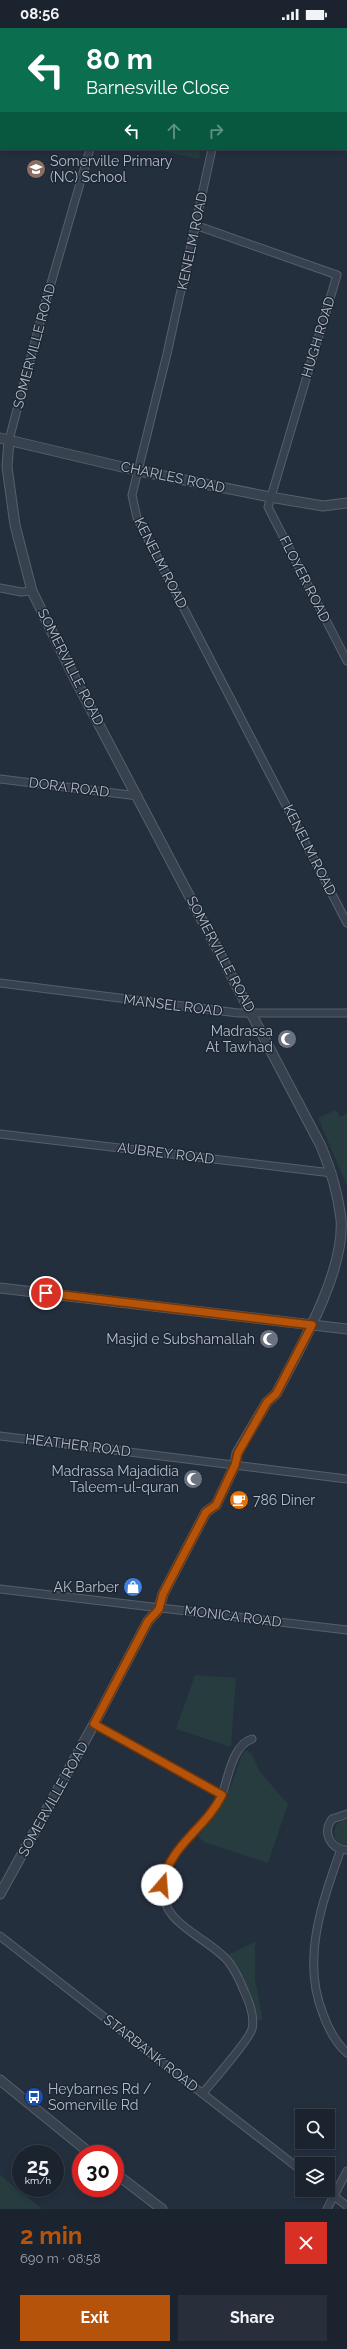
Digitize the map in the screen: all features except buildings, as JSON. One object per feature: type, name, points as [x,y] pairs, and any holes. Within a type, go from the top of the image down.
[{"type":"street","name":"SOMERVILLE ROAD","points":[[0,1894],[94,1724],[148,1621],[159,1609],[163,1594],[202,1518],[206,1512],[216,1505],[235,1465],[238,1453],[267,1402],[276,1394],[312,1325],[330,1281],[338,1245],[341,1220],[332,1173],[321,1146],[138,796],[76,681],[32,591],[15,525],[5,439],[90,150]]},
{"type":"street","name":"KENELM ROAD","points":[[212,150],[139,471],[132,495],[137,518],[347,923]]},
{"type":"street","name":"HUGH ROAD","points":[[195,225],[337,275],[270,497]]},
{"type":"street","name":"CHARLES ROAD","points":[[5,439],[139,471],[270,497],[323,506],[347,504]]},
{"type":"street","name":"FLOYER ROAD","points":[[270,497],[268,507],[347,661]]},
{"type":"street","points":[[0,588],[21,592],[32,591]]},
{"type":"street","name":"DORA ROAD","points":[[0,778],[138,796]]},
{"type":"street","name":"MANSEL ROAD","points":[[0,983],[252,1013],[347,1013]]},
{"type":"street","name":"AUBREY ROAD","points":[[0,1134],[332,1173]]},
{"type":"street","points":[[0,1288],[347,1329]]},
{"type":"street","name":"HEATHER ROAD","points":[[0,1436],[347,1479]]},
{"type":"street","name":"MONICA ROAD","points":[[0,1589],[159,1609],[166,1608],[347,1630]]},
{"type":"street","points":[[94,1724],[222,1795]]},
{"type":"street","points":[[203,2093],[252,2030],[252,2012],[237,1975],[229,1962],[169,1912],[162,1885],[173,1856],[217,1806],[239,1748],[245,1741],[252,1739]]},
{"type":"street","points":[[347,1814],[332,1819],[327,1828],[332,1844],[344,1850],[326,1891],[314,1942],[313,1977],[315,1993],[325,2020],[347,2053]]},
{"type":"street","name":"STARBANK ROAD","points":[[0,1936],[295,2165]]},
{"type":"street","points":[[0,2080],[80,2145]]},
{"type":"street","points":[[347,2170],[335,2196],[347,2206]]},
{"type":"street","points":[[124,2180],[162,2209]]},
{"type":"street","points":[[327,2209],[334,2197]]},
{"type":"green space","points":[[158,150],[201,150],[199,159]]},
{"type":"green space","points":[[336,1110],[340,1117],[347,1113],[347,1186],[318,1118]]},
{"type":"green space","points":[[195,1675],[236,1678],[231,1747],[176,1729]]},
{"type":"green space","points":[[246,1750],[252,1754],[260,1772],[288,1804],[268,1863],[204,1842],[198,1836],[225,1798],[242,1754]]},
{"type":"green space","points":[[343,1819],[347,1820],[347,1844],[341,1844],[338,1842],[334,1834],[336,1826]]},
{"type":"green space","points":[[255,1942],[255,1979],[263,2020],[258,2020],[247,1987],[227,1955]]},
{"type":"green space","points":[[0,2175],[12,2185],[12,2197],[27,2197],[42,2209],[0,2209]]},
{"type":"place","name":"Somerville Primary (NC) School","points":[[36,169]]},
{"type":"place","name":"Madrassa At Tawhad","points":[[287,1039]]},
{"type":"place","name":"Masjid e Subshamallah","points":[[269,1339]]},
{"type":"place","name":"Madrassa Majadidia Taleem-ul-quran","points":[[193,1479]]},
{"type":"place","name":"786 Diner","points":[[239,1500]]},
{"type":"place","name":"AK Barber","points":[[133,1587]]},
{"type":"place","name":"Heybarnes Rd / Somerville Rd","points":[[34,2097]]},
{"type":"route","points":[[46,1293],[312,1325],[276,1394],[267,1402],[238,1453],[235,1465],[216,1505],[206,1512],[163,1594],[159,1609],[148,1621],[94,1724],[222,1795],[217,1806],[173,1856],[164,1876],[162,1885]]}]
